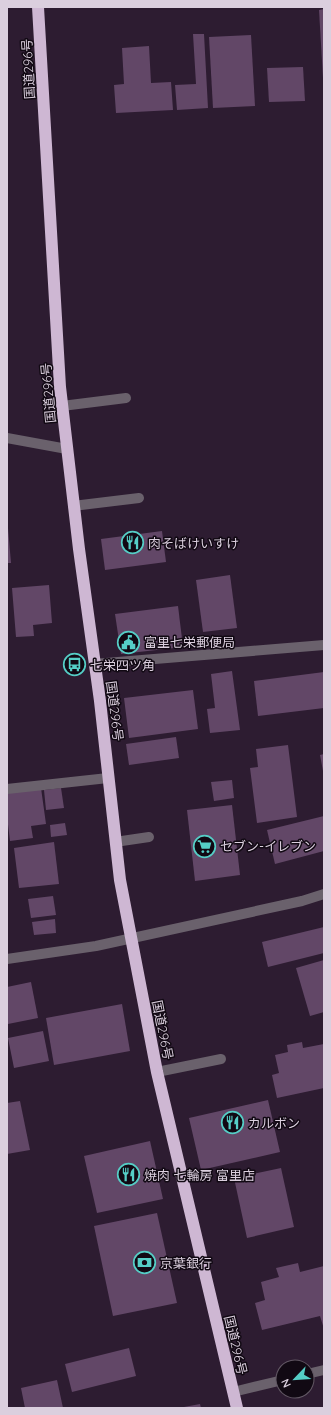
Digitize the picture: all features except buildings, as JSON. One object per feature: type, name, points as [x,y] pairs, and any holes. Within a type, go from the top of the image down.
[{"type":"highway","name":"国道296号","points":[[38,7],[51,246],[62,406],[120,880],[130,939],[157,1072],[237,1408]]},
{"type":"street","points":[[62,406],[126,398]]},
{"type":"street","points":[[7,438],[67,449]]},
{"type":"street","points":[[74,506],[139,498]]},
{"type":"street","points":[[94,664],[324,645]]},
{"type":"street","points":[[7,789],[108,778]]},
{"type":"street","points":[[115,842],[149,837]]},
{"type":"street","points":[[7,959],[96,946],[302,901],[324,894]]},
{"type":"street","points":[[157,1072],[221,1058]]},
{"type":"street","points":[[233,1392],[275,1382]]},
{"type":"place","name":"肉そばけいすけ","points":[[132,543]]},
{"type":"place","name":"富里七栄郵便局","points":[[129,642]]},
{"type":"place","name":"七栄四ツ角","points":[[74,665]]},
{"type":"place","name":"セブン-イレブン","points":[[204,846]]},
{"type":"place","name":"カルボン","points":[[233,1123]]},
{"type":"place","name":"焼肉 七輪房 富里店","points":[[129,1175]]},
{"type":"place","name":"京葉銀行","points":[[145,1263]]}]
